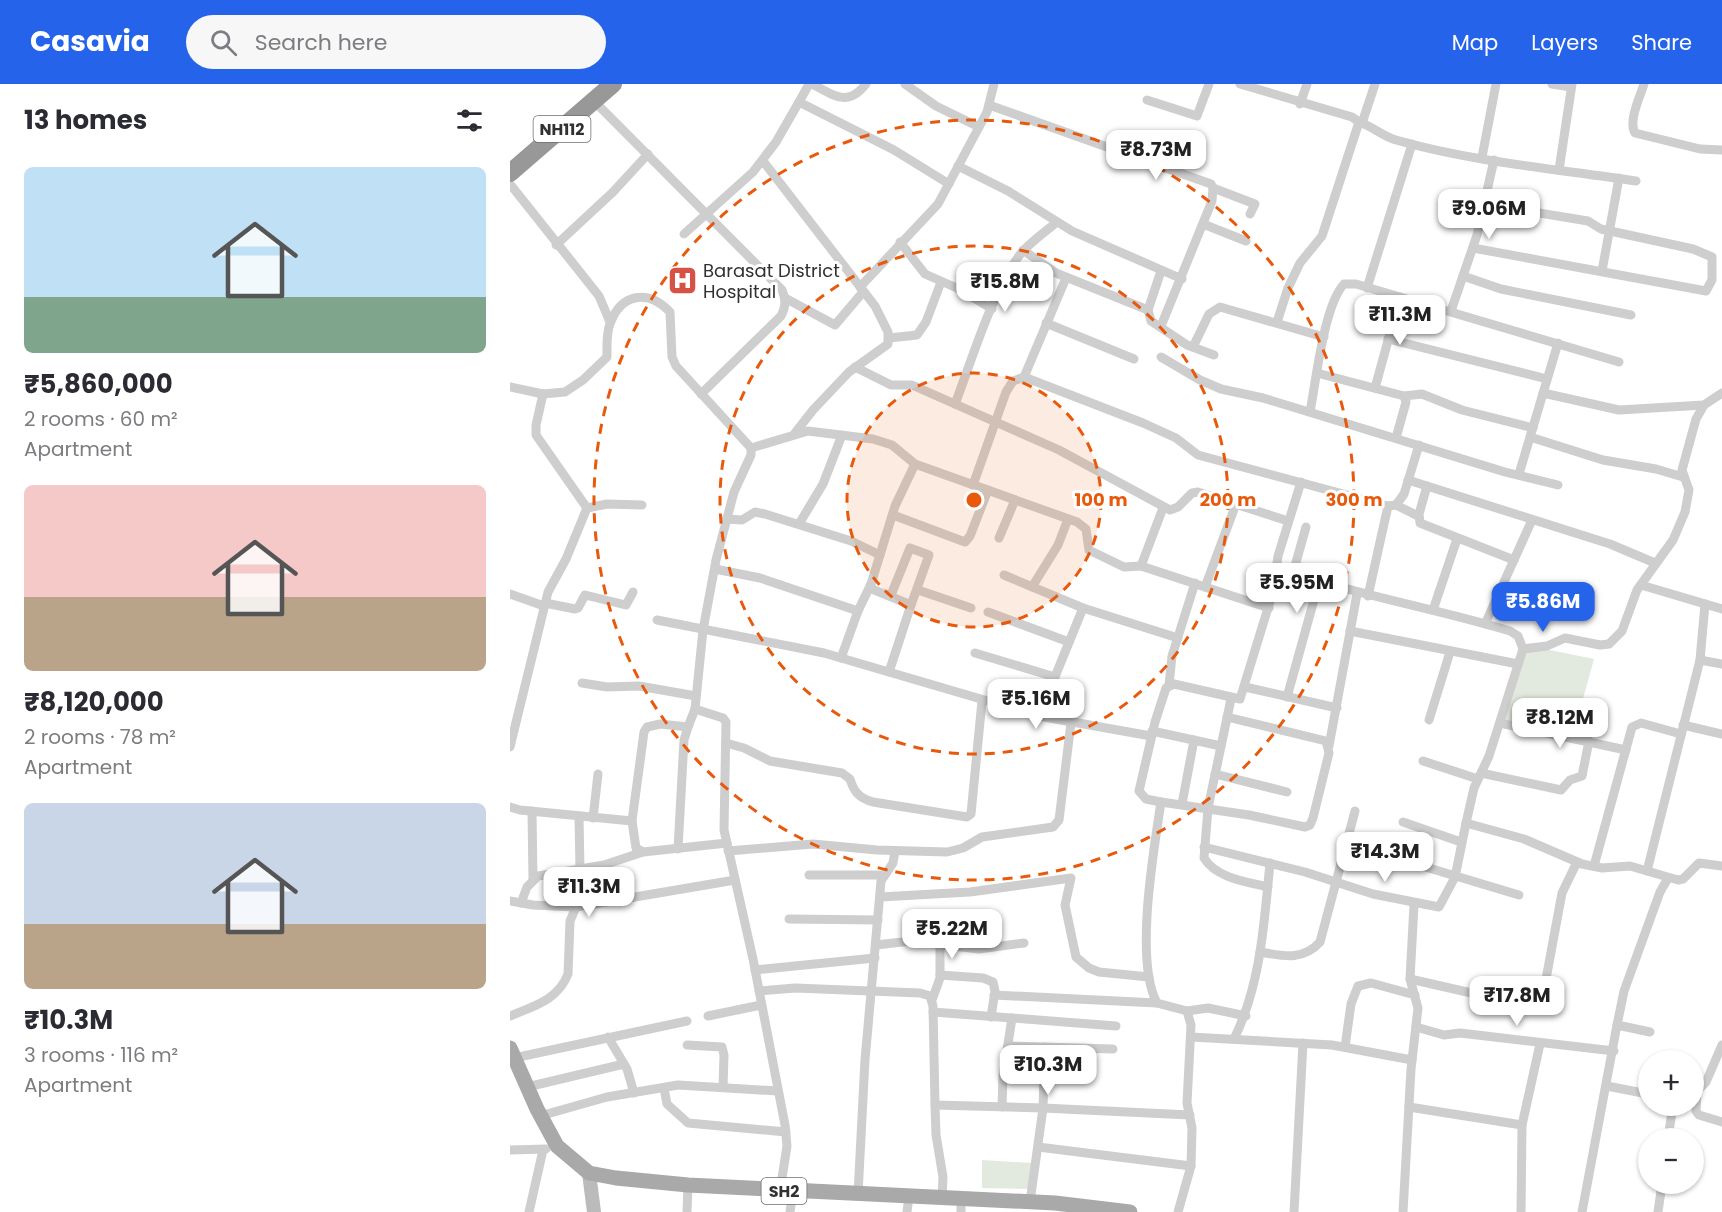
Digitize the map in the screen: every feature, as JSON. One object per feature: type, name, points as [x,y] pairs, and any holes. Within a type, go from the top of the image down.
[{"type":"highway","name":"NH112","points":[[510,173],[613,84]]},
{"type":"main road","name":"SH2","points":[[512,1053],[540,1116],[550,1148],[590,1173],[616,1178],[688,1185],[942,1198],[961,1206],[1030,1202],[1069,1208],[1130,1212]]},
{"type":"street","points":[[684,234],[763,161],[811,84],[845,98],[855,96],[866,84]]},
{"type":"street","points":[[905,84],[936,106],[979,127]]},
{"type":"street","points":[[860,287],[900,242],[930,214],[949,184],[979,127],[989,105],[994,84]]},
{"type":"street","points":[[1147,100],[1197,116],[1209,84]]},
{"type":"street","points":[[1240,84],[1300,104],[1352,117],[1388,137],[1412,144],[1636,181]]},
{"type":"street","points":[[1300,104],[1308,84]]},
{"type":"street","points":[[1277,322],[1288,288],[1300,263],[1322,236],[1375,84]]},
{"type":"street","points":[[1482,157],[1496,84]]},
{"type":"street","points":[[1552,84],[1571,85],[1559,170]]},
{"type":"street","points":[[1644,84],[1632,128],[1635,133],[1700,148],[1722,150]]},
{"type":"street","points":[[594,101],[782,290],[785,298],[785,307],[781,316],[701,393]]},
{"type":"street","points":[[799,102],[894,150],[949,184]]},
{"type":"street","points":[[989,105],[1206,182],[1213,188],[1255,204],[1250,214]]},
{"type":"street","points":[[1367,288],[1412,144]]},
{"type":"street","points":[[556,244],[613,192],[648,154]]},
{"type":"street","points":[[1451,311],[1473,248],[1494,159]]},
{"type":"street","points":[[763,161],[860,287],[885,324],[889,338],[883,349],[855,367],[813,410],[795,433]]},
{"type":"street","points":[[958,166],[1008,191],[1072,231],[1182,279]]},
{"type":"street","points":[[1602,271],[1619,178]]},
{"type":"street","points":[[510,184],[599,296],[610,322]]},
{"type":"street","points":[[1161,326],[1203,225],[1213,188]]},
{"type":"street","points":[[1473,248],[1706,291],[1712,280],[1713,257],[1708,254],[1610,230],[1579,219],[1485,204]]},
{"type":"street","points":[[955,404],[992,309],[1023,250],[1057,222]]},
{"type":"street","points":[[1203,225],[1245,241]]},
{"type":"street","points":[[900,242],[925,274],[992,309]]},
{"type":"street","points":[[1023,250],[1046,268],[1066,278],[1149,310]]},
{"type":"street","points":[[1161,271],[1149,310],[1151,321],[1193,347],[1214,356]]},
{"type":"street","points":[[1463,276],[1501,288],[1631,315]]},
{"type":"street","points":[[1024,377],[1066,278]]},
{"type":"street","points":[[889,338],[918,334],[926,322],[941,282]]},
{"type":"street","points":[[1310,412],[1324,337],[1340,288],[1350,283],[1619,362]]},
{"type":"street","points":[[785,298],[835,325],[862,292],[860,287]]},
{"type":"street","points":[[510,387],[543,394],[565,392],[603,363],[607,357],[610,322],[618,309],[639,296],[656,299],[670,312],[672,357],[676,366],[751,448],[752,455],[734,492],[726,519],[703,630],[695,709],[684,740],[678,849]]},
{"type":"street","points":[[1375,388],[1400,297]]},
{"type":"street","points":[[1193,347],[1209,314],[1220,307],[1324,337]]},
{"type":"street","points":[[1046,323],[1134,359]]},
{"type":"street","points":[[1388,339],[1547,379]]},
{"type":"street","points":[[1519,474],[1558,343]]},
{"type":"street","points":[[1161,357],[1200,380],[1221,389],[1310,412],[1557,485]]},
{"type":"street","points":[[855,367],[884,382],[912,385],[1059,450],[1163,508],[1174,510],[1187,496],[1198,492],[1288,521]]},
{"type":"street","points":[[1317,374],[1404,396],[1422,394],[1603,460],[1656,469],[1683,477]]},
{"type":"street","points":[[973,485],[1010,384],[1016,378],[1024,377],[1176,438],[1198,455],[1392,506],[1418,516]]},
{"type":"street","points":[[1543,393],[1619,410],[1704,405]]},
{"type":"street","points":[[1523,649],[1547,646],[1565,638],[1590,645],[1609,644],[1623,631],[1641,585],[1673,540],[1685,512],[1689,490],[1683,477],[1684,464],[1696,419],[1704,405],[1722,393]]},
{"type":"street","points":[[543,394],[536,435],[587,508]]},
{"type":"street","points":[[1396,438],[1406,402],[1404,396]]},
{"type":"street","points":[[751,448],[795,433],[820,431],[884,442],[915,464],[1068,519],[1086,529],[1089,550],[1124,567],[1142,566],[1269,608]]},
{"type":"street","points":[[799,524],[823,484],[842,435]]},
{"type":"street","points":[[1368,597],[1392,506],[1404,494],[1419,445]]},
{"type":"street","points":[[841,658],[858,610],[871,584],[893,515],[915,464]]},
{"type":"street","points":[[1408,480],[1628,550],[1655,564]]},
{"type":"street","points":[[1169,685],[1174,684],[1231,699],[1240,699],[1280,569],[1277,563],[1278,556],[1301,482]]},
{"type":"street","points":[[1427,486],[1418,516],[1420,523],[1514,560]]},
{"type":"street","points":[[893,515],[965,542],[970,536],[988,490]]},
{"type":"street","points":[[999,538],[1015,500]]},
{"type":"street","points":[[587,508],[607,504],[642,505]]},
{"type":"street","points":[[1205,587],[1236,504]]},
{"type":"street","points":[[510,747],[551,585],[566,559],[587,508]]},
{"type":"street","points":[[1142,566],[1163,508]]},
{"type":"street","points":[[726,519],[742,520],[755,512],[851,541],[880,555]]},
{"type":"street","points":[[1032,587],[1058,545],[1068,519]]},
{"type":"street","points":[[1485,624],[1532,520]]},
{"type":"street","points":[[1293,573],[1306,527]]},
{"type":"street","points":[[1433,610],[1457,539]]},
{"type":"street","points":[[889,672],[929,555],[910,548],[891,595]]},
{"type":"street","points":[[715,568],[760,578],[858,610]]},
{"type":"street","points":[[1204,847],[1270,863],[1414,905],[1434,907],[1442,905],[1455,876],[1461,842],[1480,776],[1500,723],[1523,649],[1518,636],[1485,624],[1433,610],[1368,597],[1280,569]]},
{"type":"street","points":[[1004,575],[1083,608],[1178,638]]},
{"type":"street","points":[[1287,697],[1319,582]]},
{"type":"street","points":[[1195,583],[1170,668],[1169,685],[1152,734],[1139,791],[1146,799],[1208,808],[1305,827],[1310,825],[1329,746],[1357,594]]},
{"type":"street","points":[[871,584],[872,589],[911,605]]},
{"type":"street","points":[[1641,585],[1722,609]]},
{"type":"street","points":[[918,590],[971,608]]},
{"type":"street","points":[[510,594],[545,604],[575,609],[578,608],[585,595],[626,605],[633,592]]},
{"type":"street","points":[[1647,872],[1670,789],[1682,729],[1700,660],[1705,604]]},
{"type":"street","points":[[1039,717],[1083,608]]},
{"type":"street","points":[[988,612],[1069,642]]},
{"type":"street","points":[[657,620],[781,643],[841,658],[1039,717],[1221,746]]},
{"type":"street","points":[[1350,631],[1518,664]]},
{"type":"street","points":[[1429,720],[1450,652]]},
{"type":"street","points":[[975,653],[1055,677]]},
{"type":"street","points":[[1700,660],[1722,664]]},
{"type":"street","points":[[582,683],[607,687],[639,686],[696,696]]},
{"type":"street","points":[[1245,687],[1337,708]]},
{"type":"street","points":[[1231,699],[1208,808],[1204,858],[1208,864],[1240,881],[1268,887]]},
{"type":"street","points":[[726,743],[744,748],[770,761],[842,773],[850,779],[853,789],[859,796],[873,802],[967,817],[971,814],[982,701]]},
{"type":"street","points":[[695,709],[723,718],[726,722],[723,817],[727,847],[755,970],[786,1132],[785,1168],[790,1212]]},
{"type":"street","points":[[1227,717],[1320,739],[1329,746]]},
{"type":"street","points":[[533,880],[544,874],[580,870],[643,852],[817,844],[895,851],[947,852],[963,848],[982,837],[1053,827],[1059,820],[1071,723]]},
{"type":"street","points":[[1500,723],[1626,750]]},
{"type":"street","points":[[643,852],[636,848],[632,820],[644,732],[647,727],[660,724],[688,727]]},
{"type":"street","points":[[1594,866],[1632,727],[1635,724],[1722,734]]},
{"type":"street","points":[[1182,804],[1194,740]]},
{"type":"street","points":[[1423,761],[1480,776],[1561,790],[1570,780],[1582,776],[1589,741]]},
{"type":"street","points":[[593,818],[598,774]]},
{"type":"street","points":[[1215,774],[1287,792]]},
{"type":"street","points":[[1157,1003],[1149,977],[1148,893],[1161,802]]},
{"type":"street","points":[[510,807],[593,818],[632,820]]},
{"type":"street","points":[[521,903],[533,880],[532,811]]},
{"type":"street","points":[[1260,952],[1291,957],[1315,948],[1324,935],[1335,882],[1355,811]]},
{"type":"street","points":[[579,816],[580,870]]},
{"type":"street","points":[[1403,822],[1461,842]]},
{"type":"street","points":[[1466,823],[1524,839],[1577,862],[1594,866],[1630,866],[1668,878],[1683,879],[1699,863],[1722,866]]},
{"type":"street","points":[[858,1194],[871,993],[882,875],[893,863],[895,851]]},
{"type":"street","points":[[1389,856],[1519,895]]},
{"type":"street","points":[[1410,979],[1524,1005],[1541,1006],[1562,894],[1577,862]]},
{"type":"street","points":[[1234,1039],[1252,998],[1260,952],[1270,863]]},
{"type":"street","points":[[809,875],[882,875]]},
{"type":"street","points":[[880,897],[970,892],[1071,878],[1065,905],[1076,957],[1089,968],[1099,972],[1149,977]]},
{"type":"street","points":[[1582,1212],[1624,992],[1660,892],[1668,878]]},
{"type":"street","points":[[510,901],[576,907],[735,880]]},
{"type":"street","points":[[1403,1212],[1412,1060],[1418,1008],[1410,979],[1414,905]]},
{"type":"street","points":[[510,1016],[552,997],[565,983],[568,974],[570,915],[576,907]]},
{"type":"street","points":[[789,919],[878,920]]},
{"type":"street","points":[[876,945],[911,941],[979,949],[1024,944]]},
{"type":"street","points":[[940,945],[940,975],[932,1000],[934,1106],[943,1177],[942,1198]]},
{"type":"street","points":[[755,970],[875,958]]},
{"type":"street","points":[[940,975],[989,979],[994,986],[991,1017]]},
{"type":"street","points":[[1345,1047],[1351,1004],[1358,986],[1371,983],[1415,995]]},
{"type":"street","points":[[759,991],[795,988],[926,994],[932,1000]]},
{"type":"street","points":[[994,995],[1157,1003],[1187,1011],[1208,1008],[1246,1016]]},
{"type":"street","points":[[708,1016],[761,1005]]},
{"type":"street","points":[[1178,1212],[1191,1166],[1188,1080],[1191,1016],[1187,1011]]},
{"type":"street","points":[[933,1012],[1116,1026]]},
{"type":"street","points":[[1002,1107],[1012,1018]]},
{"type":"street","points":[[512,1053],[687,1021]]},
{"type":"street","points":[[1617,1025],[1650,1032]]},
{"type":"street","points":[[1416,1027],[1444,1035],[1460,1033],[1614,1051]]},
{"type":"street","points":[[608,1036],[624,1064],[634,1093]]},
{"type":"street","points":[[1191,1037],[1345,1047],[1412,1060]]},
{"type":"street","points":[[1294,1212],[1304,1043]]},
{"type":"street","points":[[1521,1212],[1522,1125],[1540,1044]]},
{"type":"street","points":[[687,1045],[722,1047],[724,1055],[723,1088]]},
{"type":"street","points":[[1704,1084],[1722,1045]]},
{"type":"street","points":[[1008,1046],[1113,1049]]},
{"type":"street","points":[[1030,1202],[1043,1108],[1045,1047]]},
{"type":"street","points":[[527,1086],[624,1064]]},
{"type":"street","points":[[540,1116],[584,1102],[686,1085],[778,1091]]},
{"type":"street","points":[[1607,1086],[1638,1092]]},
{"type":"street","points":[[658,1089],[667,1104],[688,1123],[786,1132]]},
{"type":"street","points":[[934,1106],[1043,1108],[1190,1115]]},
{"type":"street","points":[[1409,1107],[1522,1125]]},
{"type":"street","points":[[1702,1116],[1722,1122]]},
{"type":"street","points":[[1038,1147],[1191,1166]]},
{"type":"street","points":[[510,1150],[550,1148],[529,1212]]},
{"type":"street","points":[[590,1173],[594,1212]]},
{"type":"street","points":[[687,1212],[688,1185]]},
{"type":"street","points":[[1658,1212],[1661,1194]]},
{"type":"street","points":[[907,1212],[909,1196]]},
{"type":"shaded area","points":[[1524,648],[1550,650],[1594,659],[1571,742],[1503,724]]},
{"type":"shaded area","points":[[982,1160],[1032,1163],[1031,1189],[982,1188]]},
{"type":"place","name":"Barasat District Hospital","points":[[682,281]]}]
